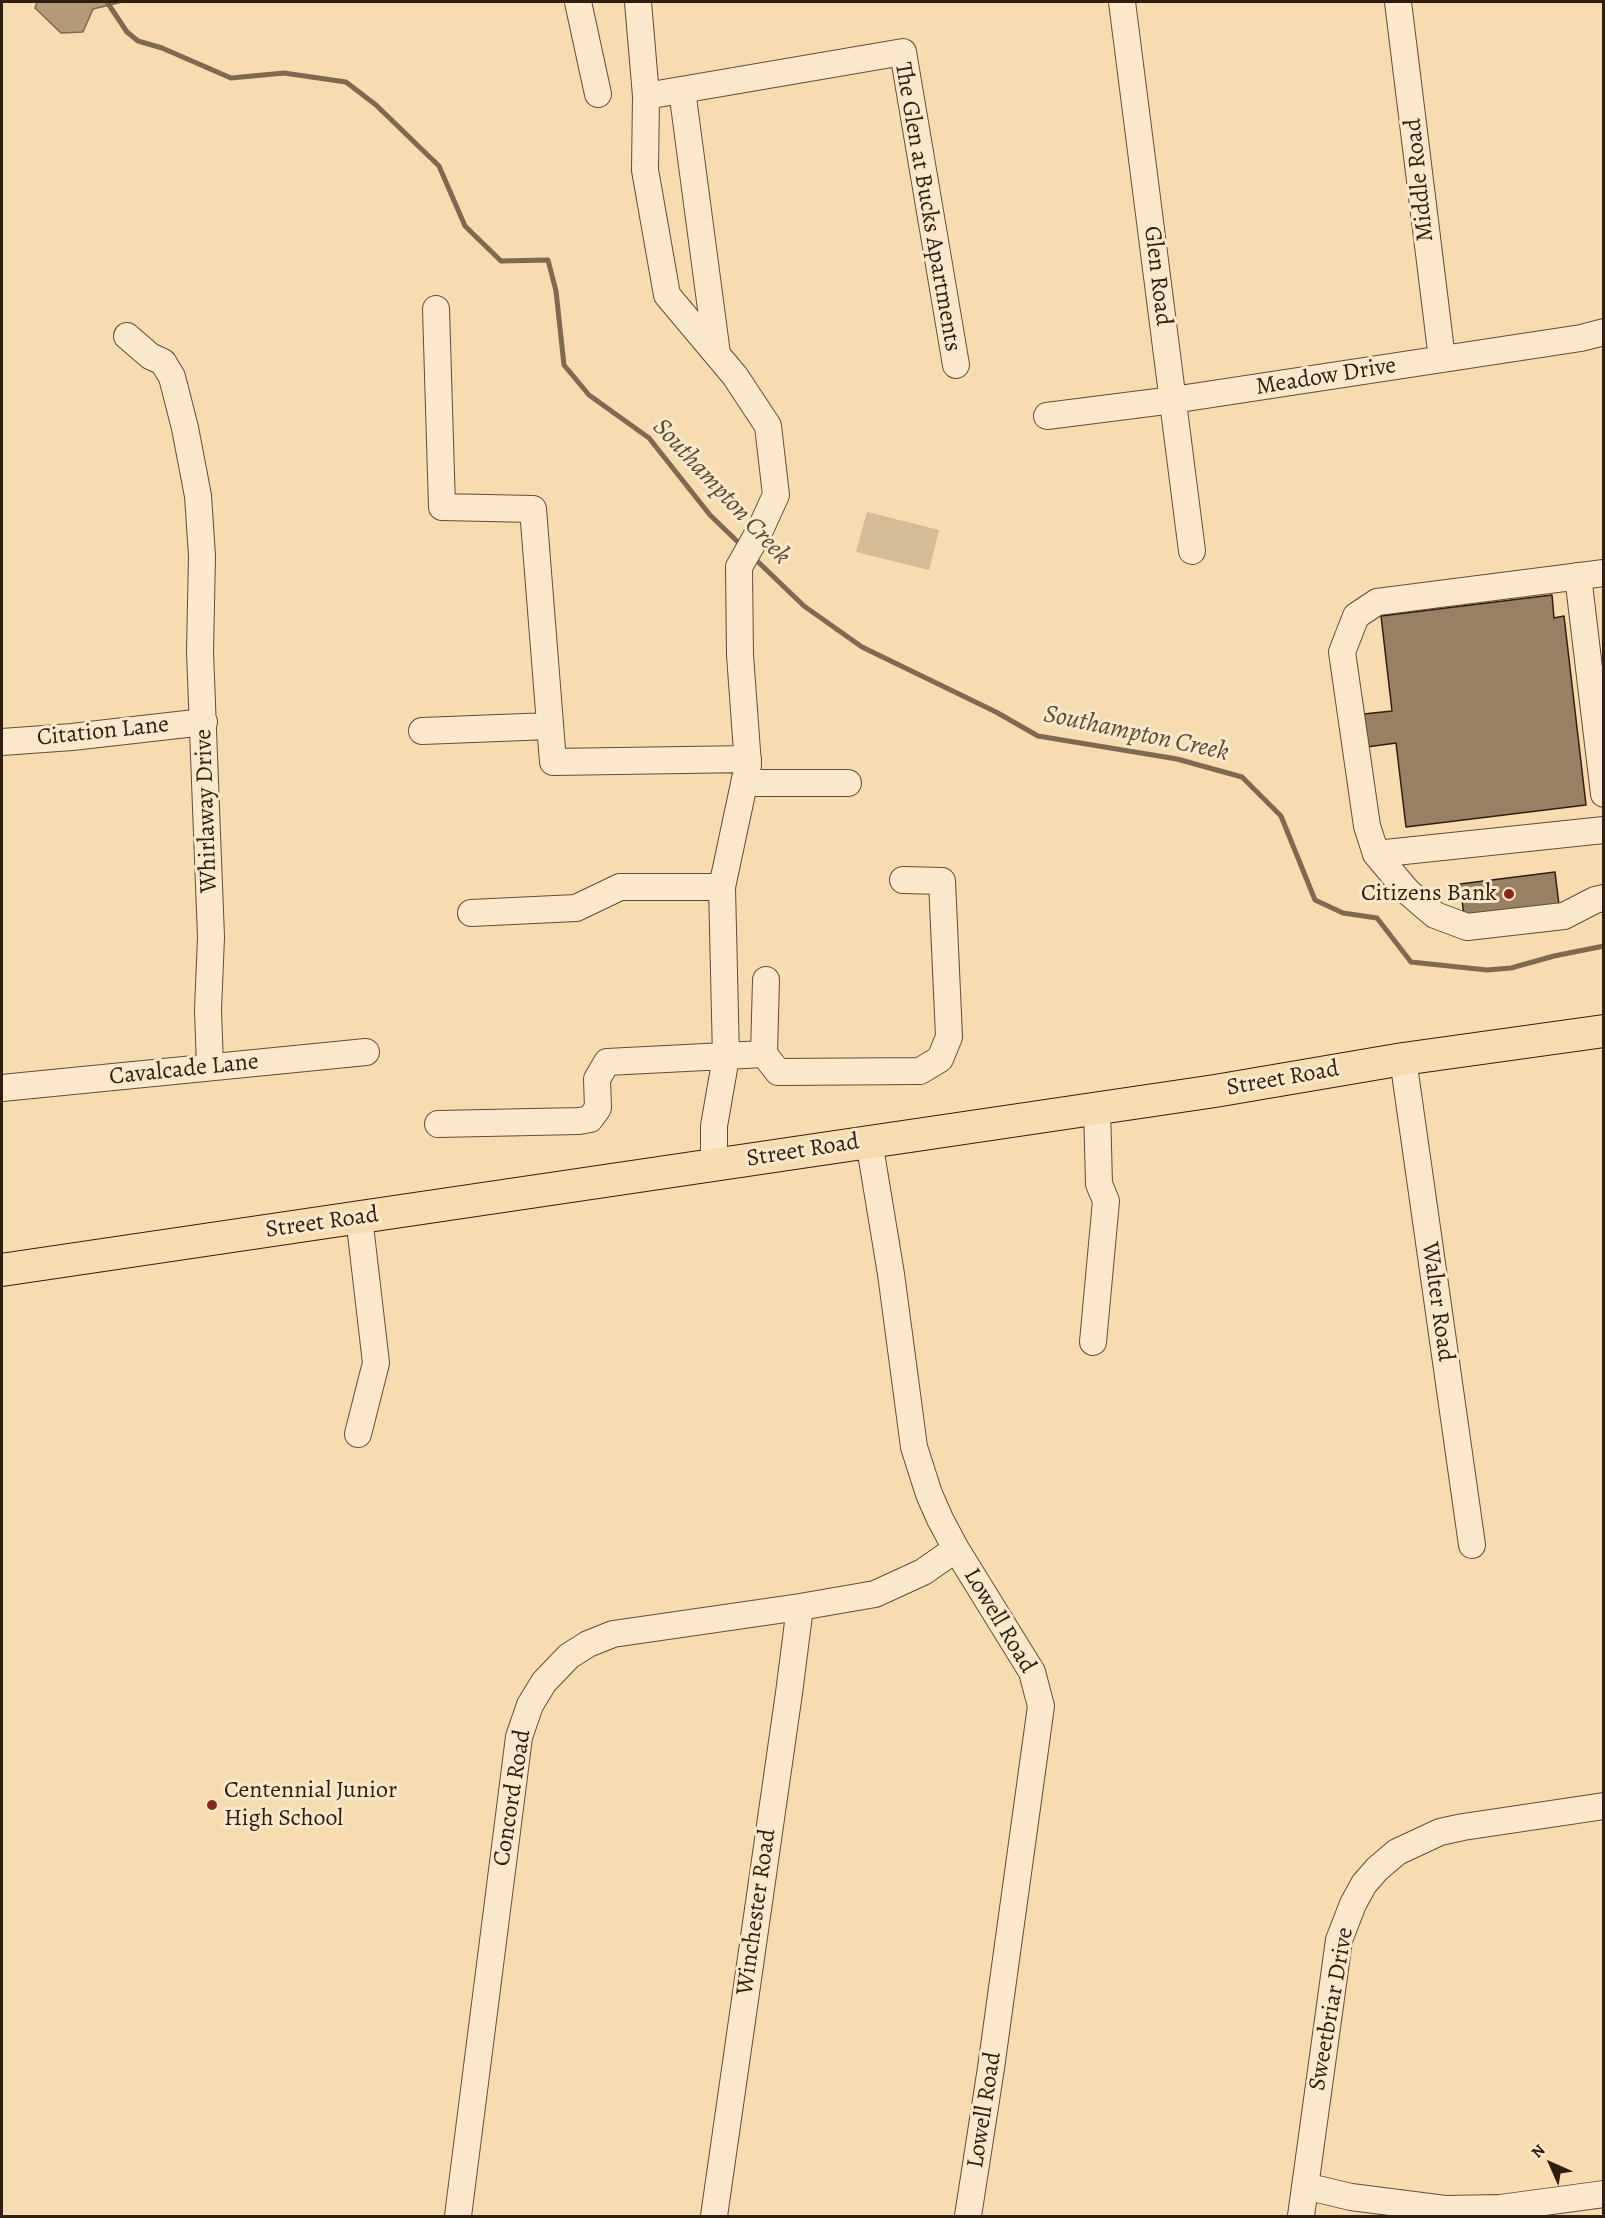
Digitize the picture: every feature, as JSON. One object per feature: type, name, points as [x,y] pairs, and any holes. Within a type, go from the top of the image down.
[{"type":"main road","name":"Street Road","points":[[2,1270],[1215,1091],[1402,1059],[1604,1031]]},
{"type":"street","points":[[578,2],[598,94]]},
{"type":"street","points":[[638,2],[646,96],[645,170],[668,295],[735,376],[768,426],[776,495],[739,567],[740,655],[746,771],[722,887],[726,1057],[714,1126],[714,1165]]},
{"type":"street","name":"Glen Road","points":[[1122,2],[1192,551]]},
{"type":"street","name":"Middle Road","points":[[1398,2],[1442,359]]},
{"type":"street","name":"The Glen at Bucks Apartments","points":[[646,96],[903,52],[956,365]]},
{"type":"street","points":[[682,90],[717,355]]},
{"type":"street","points":[[435,309],[442,507],[532,509],[553,762],[746,771],[848,783]]},
{"type":"street","name":"Meadow Drive","points":[[1047,416],[1173,400],[1581,338],[1604,332]]},
{"type":"street","name":"Whirlaway Drive","points":[[127,336],[150,356],[164,362],[172,377],[185,428],[198,496],[202,556],[200,652],[211,937],[208,1010],[210,1067]]},
{"type":"street","points":[[1604,573],[1377,602],[1356,616],[1342,652],[1367,826],[1376,854],[1408,892],[1435,915],[1467,927],[1564,916],[1595,900],[1604,898]]},
{"type":"street","points":[[1578,576],[1604,794]]},
{"type":"street","name":"Citation Lane","points":[[2,742],[204,722]]},
{"type":"street","points":[[422,731],[550,726]]},
{"type":"street","points":[[1376,854],[1604,830]]},
{"type":"street","points":[[766,980],[765,1054],[778,1072],[920,1071],[940,1059],[949,1037],[942,881],[903,880]]},
{"type":"street","points":[[471,913],[576,908],[620,887],[722,887]]},
{"type":"street","name":"Cavalcade Lane","points":[[2,1088],[366,1052]]},
{"type":"street","points":[[438,1124],[590,1119],[598,1108],[597,1079],[607,1062],[765,1054]]},
{"type":"street","name":"Walter Road","points":[[1402,1059],[1472,1545]]},
{"type":"street","points":[[1093,1342],[1106,1201],[1099,1184],[1097,1108]]},
{"type":"street","name":"Lowell Road","points":[[868,1141],[891,1274],[914,1447],[929,1494],[956,1549],[1032,1672],[1041,1706],[968,2217]]},
{"type":"street","points":[[358,1434],[376,1363],[359,1217]]},
{"type":"street","name":"Concord Road","points":[[458,2217],[519,1737],[530,1705],[544,1682],[569,1656],[588,1644],[613,1634],[874,1594],[923,1572],[956,1549]]},
{"type":"street","name":"Winchester Road","points":[[714,2217],[800,1607]]},
{"type":"street","name":"Sweetbriar Drive","points":[[1301,2217],[1339,1940],[1353,1904],[1364,1884],[1397,1852],[1440,1832],[1604,1806]]},
{"type":"street","points":[[1305,2186],[1351,2198],[1446,2209],[1500,2208],[1604,2194]]},
{"type":"shaded area","points":[[37,2],[122,2],[93,9],[83,32],[61,33],[35,8]]},
{"type":"shaded area","points":[[867,512],[939,530],[929,570],[856,552]]},
{"type":"building","points":[[1552,595],[1554,618],[1564,616],[1586,805],[1406,827],[1396,743],[1367,747],[1364,714],[1392,711],[1381,616]]},
{"type":"building","name":"Citizens Bank","points":[[1555,872],[1559,905],[1464,916],[1460,884]]},
{"type":"waterway","name":"Southampton Creek","points":[[107,2],[127,32],[138,41],[162,48],[231,78],[284,73],[346,82],[376,105],[439,166],[465,226],[501,261],[548,260],[556,291],[564,365],[589,395],[649,438],[710,515],[742,546]]},
{"type":"waterway","name":"Southampton Creek","points":[[753,557],[804,606],[862,647],[996,712],[1038,736],[1177,759],[1242,777],[1281,816],[1315,900],[1343,913],[1377,918],[1411,962],[1487,970],[1511,968],[1604,946]]},
{"type":"place","name":"Citizens Bank","points":[[1509,894]]},
{"type":"place","name":"Centennial Junior High School","points":[[212,1805]]}]
